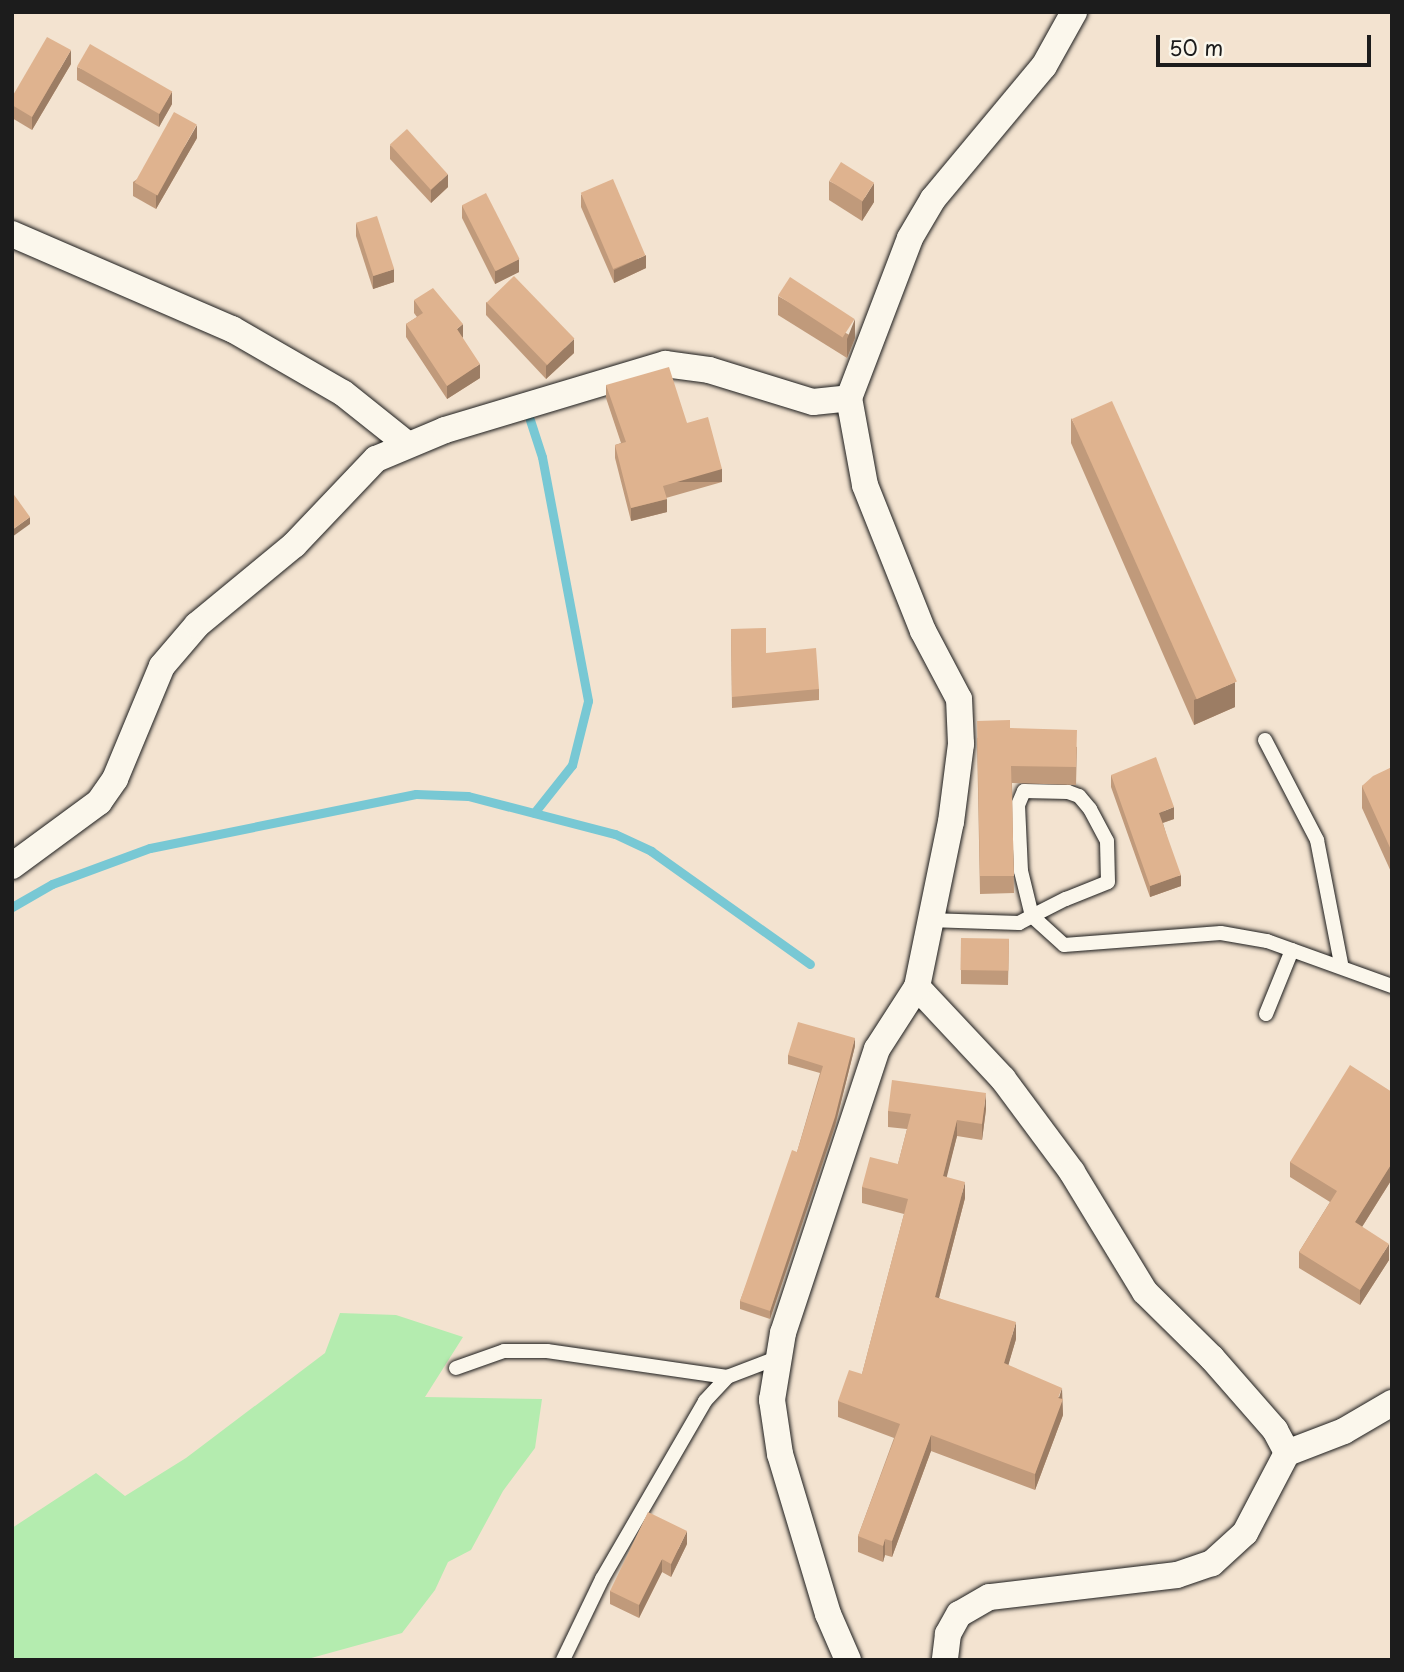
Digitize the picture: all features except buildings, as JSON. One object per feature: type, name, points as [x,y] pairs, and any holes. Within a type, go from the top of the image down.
[{"type":"street","points":[[848,1660],[828,1615],[780,1454],[772,1400],[783,1333],[877,1049],[918,987],[928,920],[951,822],[961,744],[959,699],[923,631],[864,485],[849,398],[911,238],[933,199],[1044,66],[1074,12]]},
{"type":"street","points":[[12,234],[232,329],[343,393],[407,444]]},
{"type":"street","points":[[12,866],[99,802],[115,779],[162,666],[197,625],[294,545],[376,459],[407,444],[665,364],[709,370],[813,402],[849,398]]},
{"type":"street","points":[[918,987],[1003,1079],[1072,1172],[1145,1292],[1212,1358],[1275,1430],[1287,1453]]},
{"type":"street","points":[[945,1660],[948,1634],[959,1614],[989,1598],[1177,1575],[1212,1563],[1245,1533],[1287,1453],[1344,1431],[1392,1403]]},
{"type":"lane","points":[[1265,740],[1317,840],[1341,964]]},
{"type":"lane","points":[[928,920],[1019,923],[1032,916],[1108,882],[1107,841],[1079,796],[1024,791],[1017,805],[1021,871],[1032,916],[1063,945],[1221,933],[1341,964],[1392,986]]},
{"type":"lane","points":[[1266,1014],[1292,950]]},
{"type":"lane","points":[[456,1368],[504,1351],[547,1350],[727,1377]]},
{"type":"lane","points":[[562,1660],[602,1579],[705,1401],[727,1377],[779,1357]]},
{"type":"green space","points":[[340,1313],[396,1315],[463,1337],[425,1397],[542,1399],[535,1448],[503,1491],[471,1550],[448,1562],[435,1590],[402,1633],[304,1660],[12,1660],[12,1528],[96,1473],[125,1496],[186,1458],[325,1353]]},
{"type":"waterway","points":[[530,420],[542,457],[588,701],[572,765],[534,813]]},
{"type":"waterway","points":[[12,907],[52,884],[150,848],[416,794],[468,796],[615,834],[651,851],[810,964]]}]
